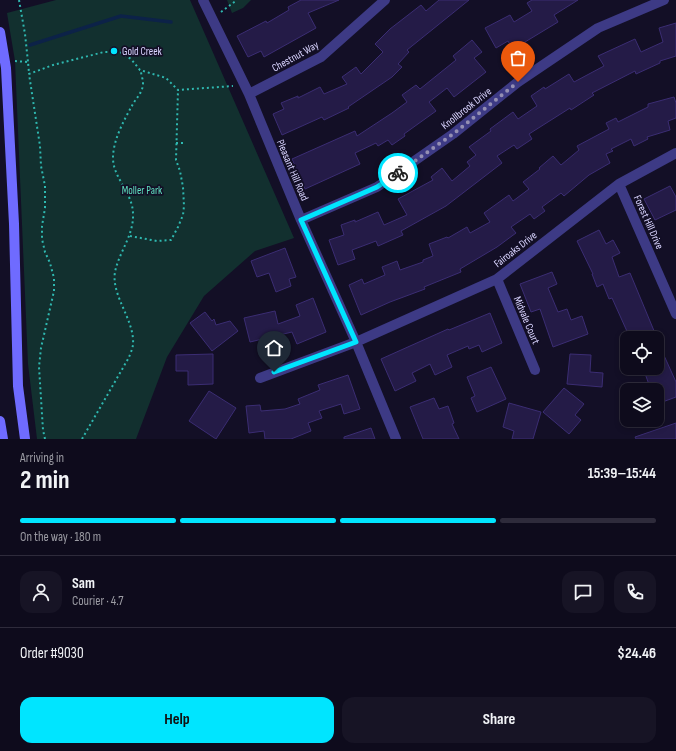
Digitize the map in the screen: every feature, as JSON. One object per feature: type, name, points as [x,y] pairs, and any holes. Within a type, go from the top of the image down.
[{"type":"main road","points":[[0,32],[4,59],[14,224],[18,386],[25,439]]},
{"type":"main road","points":[[0,421],[3,439]]},
{"type":"street","name":"Pleasant Hill Road","points":[[203,0],[246,90],[301,220],[356,342],[396,439]]},
{"type":"street","name":"Chestnut Way","points":[[246,90],[321,57],[385,0]]},
{"type":"street","name":"Knollbrook Drive","points":[[301,220],[377,187],[453,134],[518,82],[598,28],[664,0]]},
{"type":"street","name":"Fairoaks Drive","points":[[260,378],[356,342],[497,279],[619,184],[676,153]]},
{"type":"street","name":"Forest Hill Drive","points":[[619,184],[676,314]]},
{"type":"street","name":"Midvale Court","points":[[497,279],[535,370]]},
{"type":"path","points":[[19,0],[25,34],[29,74],[40,146],[41,166],[45,186],[45,208],[42,226],[42,239],[54,278],[54,291],[38,367],[45,439]]},
{"type":"path","points":[[211,18],[237,0]]},
{"type":"path","points":[[29,74],[53,65],[104,52],[120,52],[130,59],[140,70],[143,82],[141,93],[133,104],[122,126],[114,147],[113,159],[115,171],[130,199],[133,214],[132,229],[115,272],[116,284],[132,331],[133,346],[128,359],[82,439]]},
{"type":"path","points":[[4,59],[28,62]]},
{"type":"path","points":[[140,70],[166,78],[178,90],[246,90]]},
{"type":"path","points":[[129,236],[157,241],[171,240],[182,215],[184,195],[180,172],[176,160],[178,90]]},
{"type":"path","points":[[176,143],[185,144]]},
{"type":"green space","name":"Moller Park","points":[[56,0],[190,0],[294,238],[255,251],[204,296],[167,357],[136,439],[37,439],[28,364],[15,61],[7,13]]},
{"type":"green space","points":[[227,0],[251,0],[243,8],[232,13]]},
{"type":"building","points":[[301,0],[339,0],[308,13],[316,28],[264,57],[261,51],[248,57],[237,36],[266,21],[267,23],[289,10],[288,7]]},
{"type":"building","points":[[439,0],[469,0],[407,50],[409,52],[398,64],[402,67],[392,77],[348,107],[349,108],[324,120],[322,117],[282,135],[273,114],[284,109],[281,103],[298,96],[298,98],[320,87],[324,94],[347,84],[342,77],[356,67],[361,74],[383,52],[375,44],[390,29],[421,5],[426,11]]},
{"type":"building","points":[[532,0],[578,0],[554,15],[558,22],[525,42],[525,44],[513,50],[508,41],[496,48],[485,28],[510,15],[514,22],[532,11],[527,3]]},
{"type":"building","points":[[676,23],[676,56],[660,61],[660,63],[636,74],[635,71],[592,93],[594,95],[571,110],[570,108],[529,134],[532,139],[517,149],[514,145],[497,156],[502,163],[446,206],[401,231],[403,235],[378,246],[376,241],[352,250],[355,259],[338,265],[329,240],[344,235],[341,225],[355,220],[355,222],[378,212],[384,225],[407,215],[398,199],[433,180],[431,177],[442,168],[452,181],[470,166],[467,162],[476,155],[469,147],[513,112],[518,119],[537,106],[531,96],[544,87],[545,89],[569,74],[574,82],[604,66],[598,56],[635,39],[641,52],[663,42],[659,28]]},
{"type":"building","points":[[472,40],[482,52],[474,58],[486,72],[454,97],[447,88],[429,102],[436,111],[404,134],[405,136],[392,145],[388,140],[378,146],[376,143],[355,153],[360,164],[305,189],[292,159],[355,131],[357,136],[392,113],[407,102],[402,95],[416,85],[420,89],[456,60],[453,56]]},
{"type":"building","points":[[674,97],[676,103],[676,118],[668,121],[670,130],[647,137],[648,139],[634,146],[631,139],[611,149],[613,151],[606,154],[610,163],[589,175],[564,196],[561,193],[542,207],[545,211],[534,219],[530,214],[511,227],[516,233],[497,247],[460,269],[461,272],[424,287],[425,289],[361,315],[349,285],[362,279],[364,284],[385,275],[382,267],[397,261],[400,270],[423,262],[423,260],[433,256],[429,244],[447,237],[448,238],[467,227],[470,233],[490,222],[484,213],[509,195],[513,201],[529,189],[523,182],[540,169],[539,168],[553,156],[561,165],[579,150],[577,146],[609,129],[606,123],[616,118],[618,122],[648,107],[648,104]]},
{"type":"building","points":[[670,186],[676,197],[676,210],[655,220],[644,199]]},
{"type":"building","points":[[599,230],[606,244],[613,240],[620,253],[612,257],[619,277],[630,273],[654,331],[627,331],[612,298],[609,299],[603,284],[597,287],[593,274],[577,241]]},
{"type":"building","points":[[285,248],[296,277],[289,279],[291,286],[276,292],[269,273],[257,277],[251,261]]},
{"type":"building","points":[[552,272],[557,284],[548,288],[558,312],[567,309],[571,320],[582,316],[588,334],[553,347],[540,309],[531,312],[520,284]]},
{"type":"building","points":[[313,298],[326,332],[297,344],[292,332],[250,342],[244,318],[275,311],[278,324],[300,316],[296,305]]},
{"type":"building","points":[[205,312],[212,321],[214,319],[216,325],[230,321],[238,331],[212,351],[190,323]]},
{"type":"building","points":[[490,313],[502,343],[482,352],[479,345],[469,349],[468,346],[447,355],[452,367],[435,375],[430,364],[412,373],[416,381],[395,391],[381,359],[448,329],[449,330]]},
{"type":"building","points":[[213,354],[213,384],[188,385],[188,371],[176,371],[176,355]]},
{"type":"building","points":[[570,354],[591,355],[590,372],[603,373],[602,387],[567,384]]},
{"type":"building","points":[[664,355],[676,382],[676,397],[664,401],[664,383],[648,383],[646,375],[664,375]]},
{"type":"building","points":[[491,367],[506,399],[477,412],[471,398],[475,396],[467,377]]},
{"type":"building","points":[[348,375],[360,409],[344,414],[341,404],[319,411],[322,418],[308,423],[311,431],[291,439],[265,439],[264,431],[249,433],[246,406],[260,405],[261,411],[285,409],[300,404],[298,399],[320,390],[318,385]]},
{"type":"building","points":[[564,388],[584,404],[575,415],[581,420],[569,434],[543,412]]},
{"type":"building","points":[[209,391],[236,408],[216,439],[189,421]]},
{"type":"building","points":[[434,398],[439,409],[448,406],[454,423],[452,424],[459,439],[423,439],[410,407]]},
{"type":"building","points":[[509,403],[541,412],[533,439],[512,439],[514,431],[503,427]]},
{"type":"building","points":[[676,423],[676,439],[636,439],[635,437]]},
{"type":"building","points":[[371,428],[375,439],[344,439],[344,437]]},
{"type":"waterway","name":"Gold Creek","points":[[30,45],[121,16],[171,22]]},
{"type":"way so far","points":[[398,173],[453,134],[518,82]]},
{"type":"place","name":"Gold Creek","points":[[114,51]]},
{"type":"route","points":[[274,372],[356,342],[301,220],[377,187],[398,173]]}]
